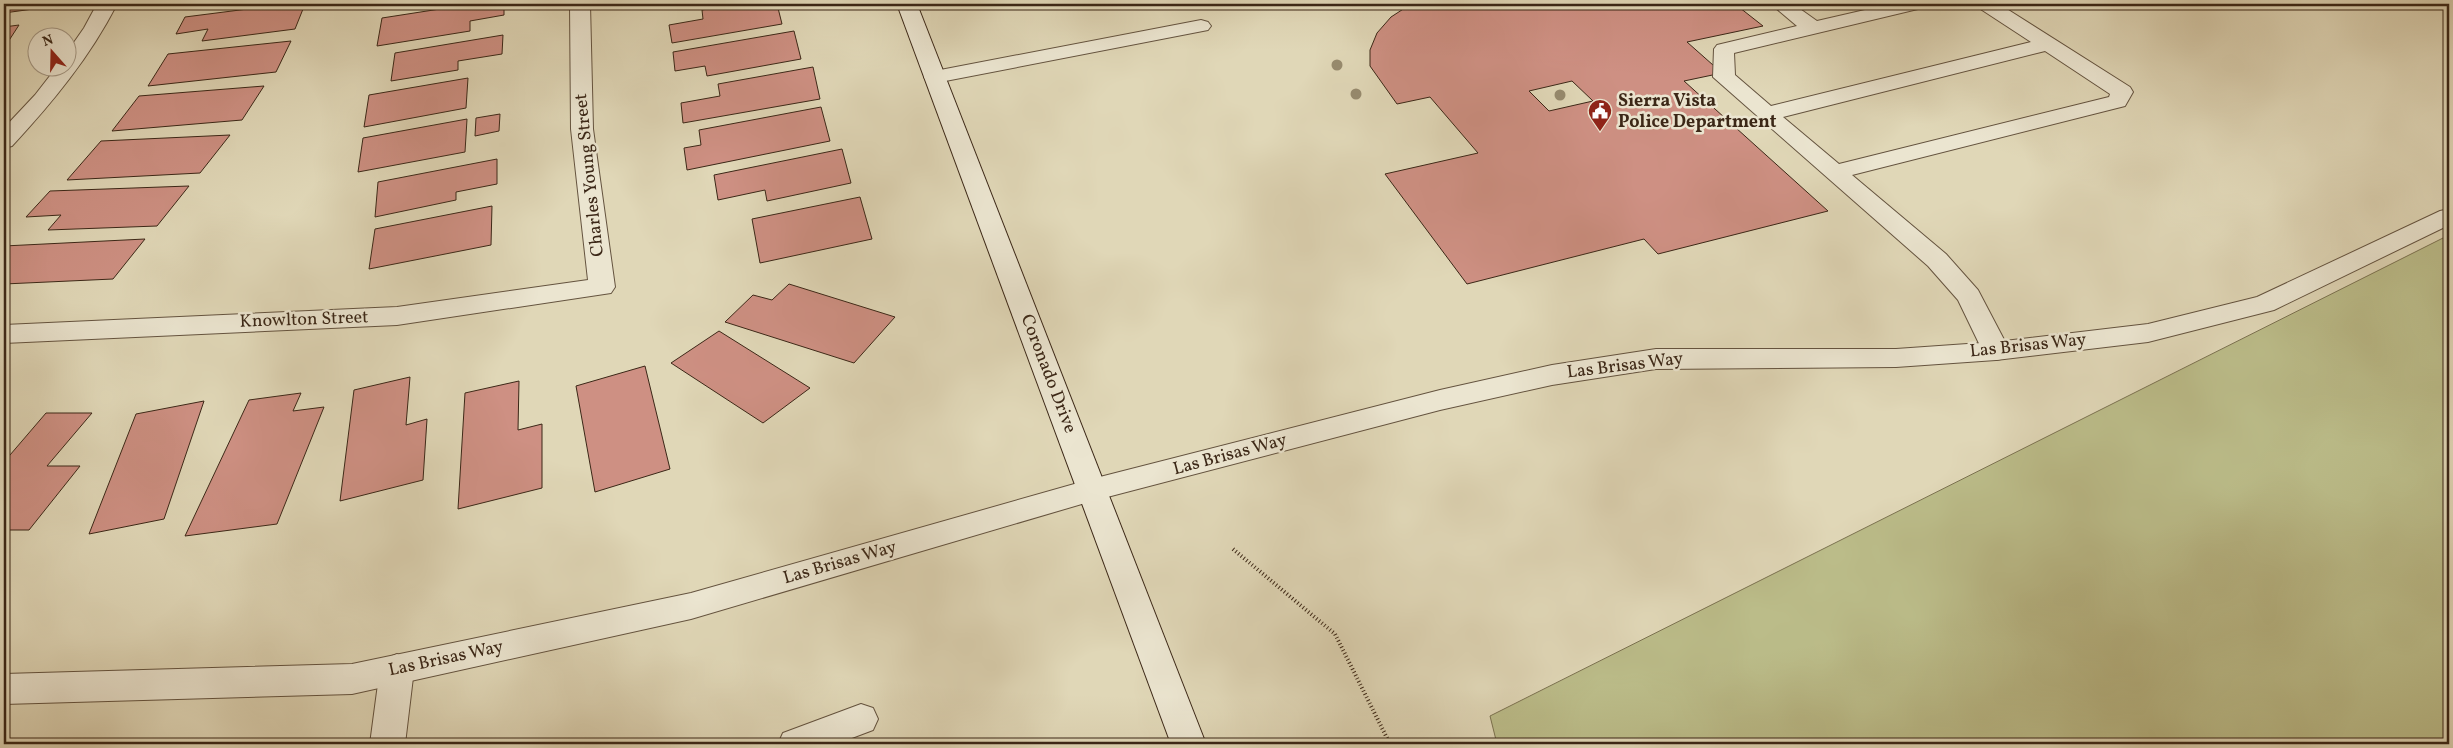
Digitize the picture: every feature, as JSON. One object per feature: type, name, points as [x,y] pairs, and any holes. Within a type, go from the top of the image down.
[{"type":"street","points":[[78,51],[94,29],[107,4]]},
{"type":"street","name":"Charles Young Street","points":[[580,4],[582,129],[602,287]]},
{"type":"street","name":"Coronado Drive","points":[[907,4],[1189,744]]},
{"type":"street","points":[[1782,4],[1813,28]]},
{"type":"street","points":[[1916,4],[1724,49],[1724,77],[1937,260],[1969,296],[1996,351]]},
{"type":"street","points":[[1834,172],[2117,101],[2122,92],[1986,4]]},
{"type":"street","points":[[935,77],[1201,26]]},
{"type":"street","points":[[1767,114],[2048,44]]},
{"type":"street","points":[[4,141],[43,100],[59,78]]},
{"type":"street","name":"Las Brisas Way","points":[[4,689],[352,679],[691,606],[1092,490],[1440,400],[1552,375],[1656,359],[1896,358],[1996,351],[2148,333],[2265,304],[2449,216]]},
{"type":"street","name":"Knowlton Street","points":[[4,334],[398,316],[602,287]]},
{"type":"street","points":[[387,744],[398,669]]},
{"type":"street","points":[[795,744],[861,719]]},
{"type":"path","points":[[1233,549],[1335,634],[1390,744]]},
{"type":"green space","points":[[2449,235],[2449,744],[1497,744],[1490,716]]},
{"type":"building","points":[[4,4],[36,4],[33,9],[4,13]]},
{"type":"building","points":[[287,4],[305,4],[295,29],[202,41],[208,29],[176,34],[185,17]]},
{"type":"building","points":[[472,4],[504,4],[504,15],[470,21],[470,31],[377,46],[382,18]]},
{"type":"building","points":[[736,4],[777,4],[782,24],[672,43],[669,25],[703,19],[702,10]]},
{"type":"building","name":"Sierra Vista Police Department","points":[[1411,4],[1430,6],[1434,4],[1735,4],[1763,26],[1687,42],[1722,73],[1684,81],[1828,211],[1658,254],[1644,239],[1467,284],[1385,174],[1478,153],[1430,97],[1397,104],[1370,66],[1370,50],[1377,33],[1391,17]],"holes":[[[1572,81],[1593,101],[1549,111],[1529,91]]]},
{"type":"building","points":[[19,25],[8,42],[4,43],[4,27]]},
{"type":"building","points":[[794,31],[801,59],[707,76],[705,66],[675,71],[673,52]]},
{"type":"building","points":[[503,35],[502,54],[458,61],[458,70],[391,81],[395,53]]},
{"type":"building","points":[[291,41],[276,72],[148,86],[168,54]]},
{"type":"building","points":[[813,67],[820,99],[683,123],[681,103],[720,96],[718,84]]},
{"type":"building","points":[[468,78],[466,108],[364,127],[369,95]]},
{"type":"building","points":[[264,86],[242,120],[112,131],[139,96]]},
{"type":"building","points":[[821,107],[830,141],[687,170],[684,148],[701,145],[699,130]]},
{"type":"building","points":[[500,114],[499,131],[475,136],[476,118]]},
{"type":"building","points":[[467,119],[465,152],[358,172],[363,138]]},
{"type":"building","points":[[230,135],[200,173],[67,180],[101,141]]},
{"type":"building","points":[[842,149],[851,183],[767,201],[765,190],[718,200],[714,175]]},
{"type":"building","points":[[497,159],[497,184],[456,192],[456,200],[375,217],[378,182]]},
{"type":"building","points":[[189,186],[157,226],[48,230],[61,215],[26,217],[50,191]]},
{"type":"building","points":[[860,197],[872,239],[760,263],[752,219]]},
{"type":"building","points":[[492,206],[491,245],[369,269],[375,229]]},
{"type":"building","points":[[145,239],[113,279],[4,284],[4,246]]},
{"type":"building","points":[[789,284],[895,317],[854,363],[725,322],[753,295],[772,300]]},
{"type":"building","points":[[719,331],[810,388],[763,423],[671,363]]},
{"type":"building","points":[[645,366],[670,469],[595,492],[576,386]]},
{"type":"building","points":[[410,377],[406,425],[427,419],[423,480],[340,501],[354,390]]},
{"type":"building","points":[[519,381],[518,430],[542,424],[542,488],[458,509],[465,393]]},
{"type":"building","points":[[301,393],[293,411],[324,407],[277,524],[185,536],[249,400]]},
{"type":"building","points":[[204,401],[164,519],[89,534],[136,414]]},
{"type":"building","points":[[46,413],[92,413],[47,466],[80,466],[29,530],[4,530],[4,462]]},
{"type":"place","name":"Sierra Vista Police Department","points":[[1600,132]]}]
